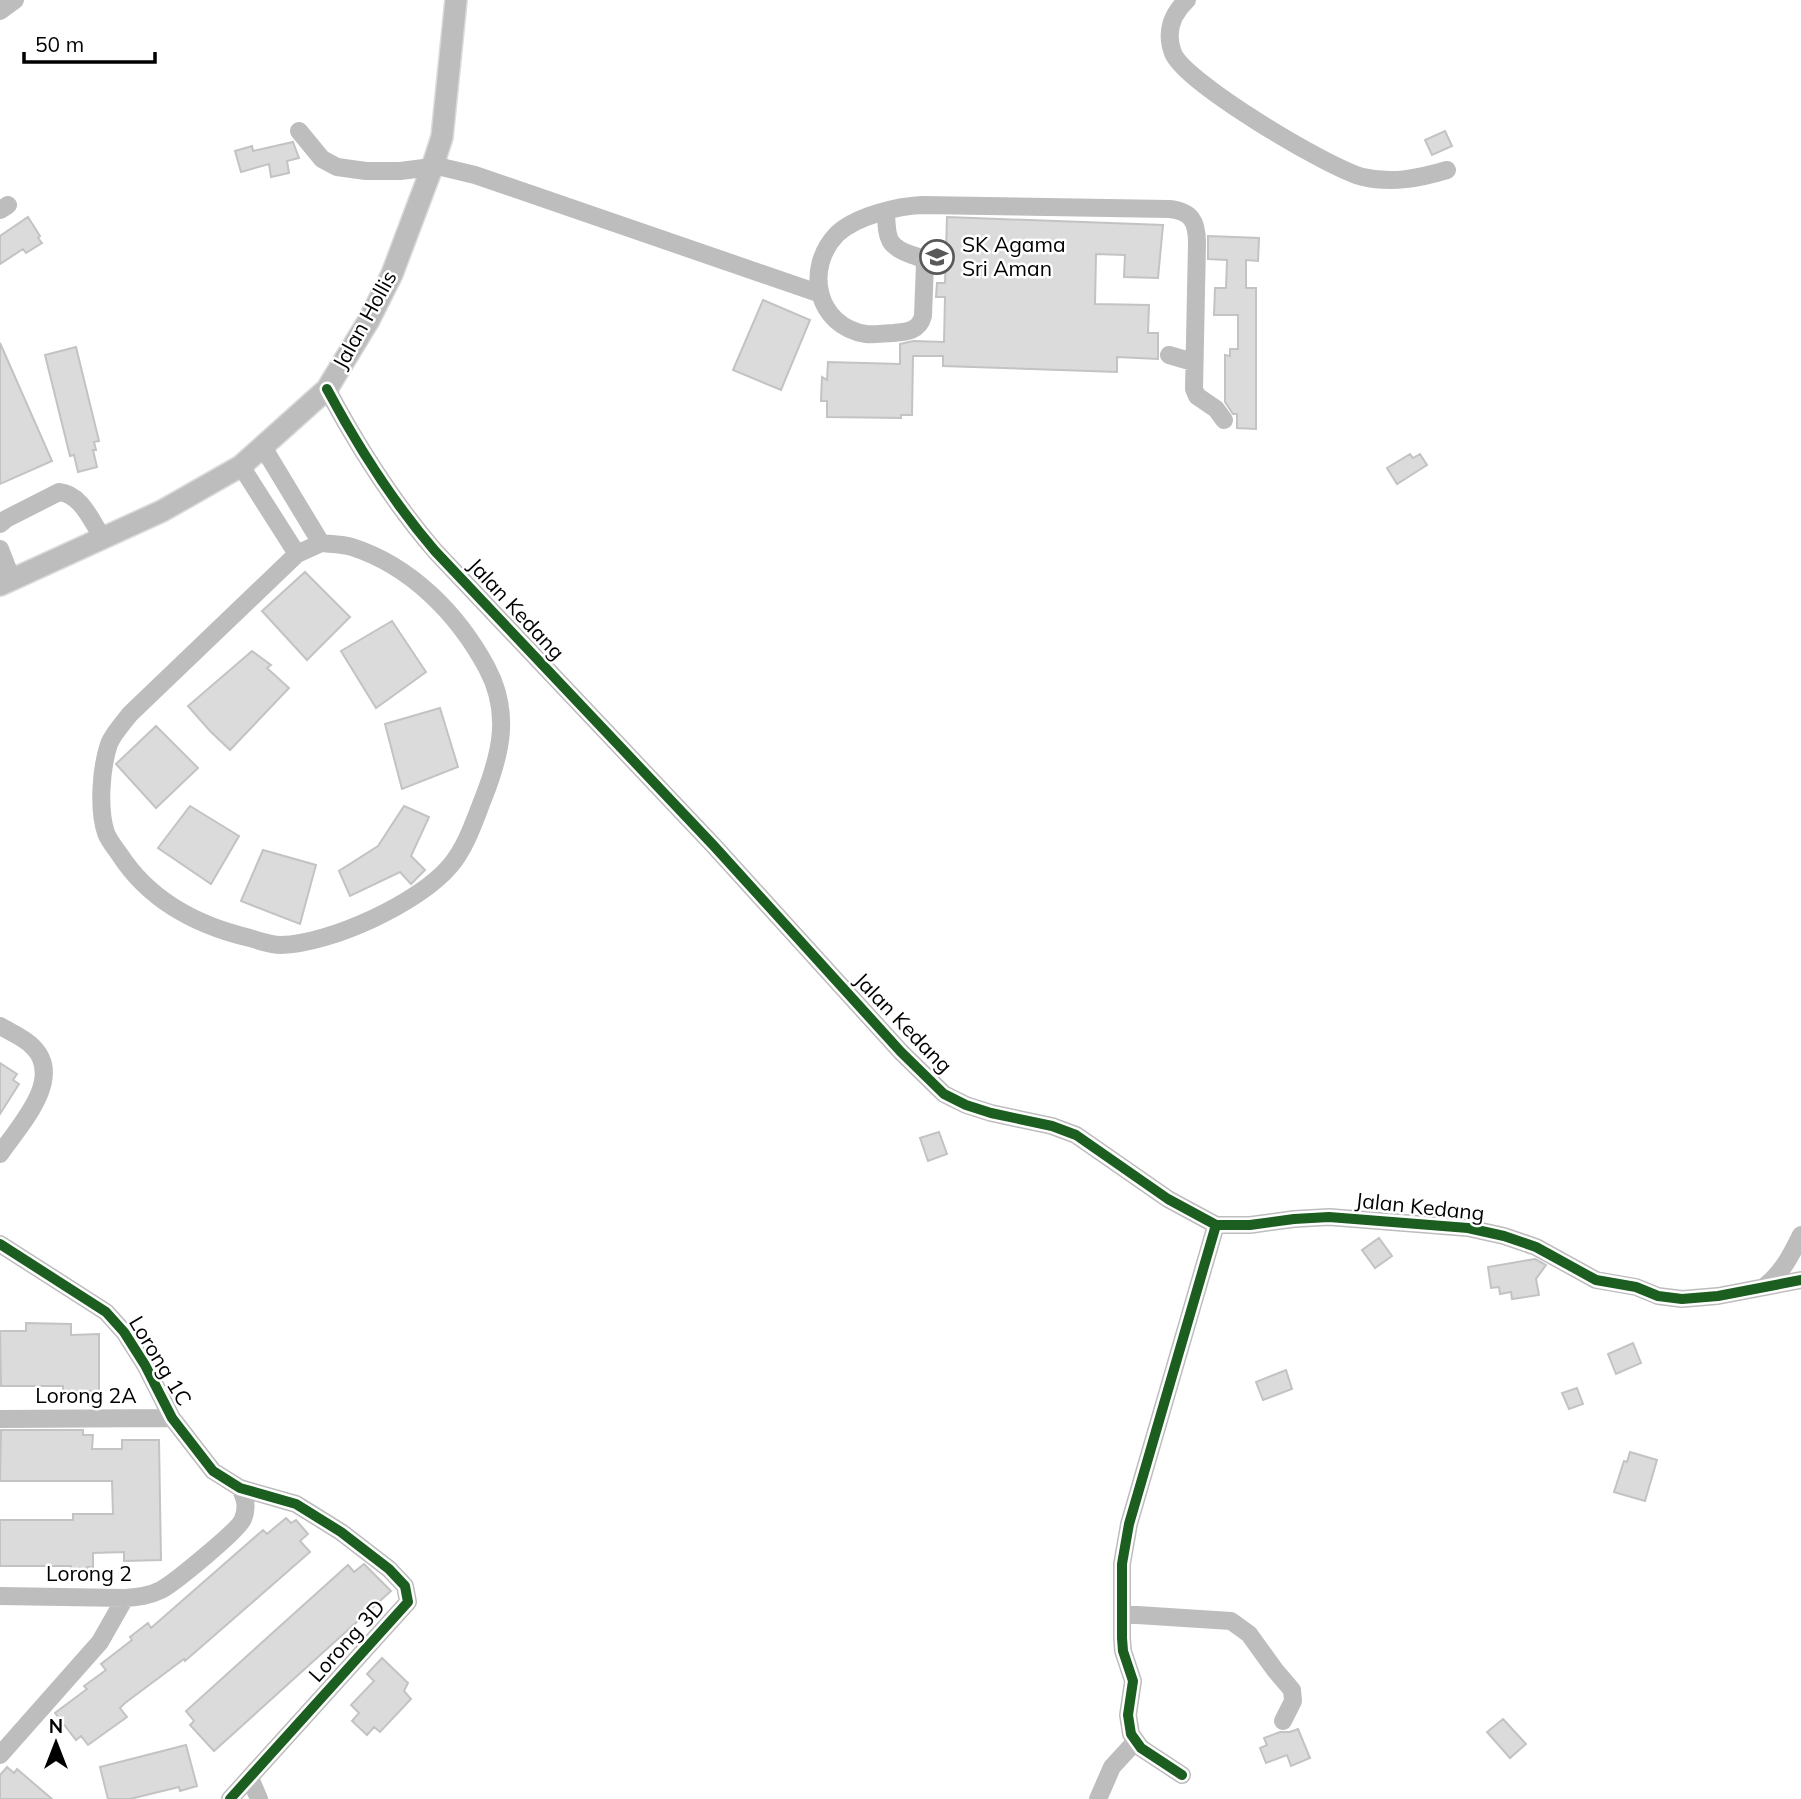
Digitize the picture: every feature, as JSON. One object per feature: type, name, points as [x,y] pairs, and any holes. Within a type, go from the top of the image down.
[{"type":"main road","name":"Jalan Hollis","points":[[6,583],[162,511],[241,466],[327,389],[369,320],[392,274],[433,165],[442,137],[456,0]]},
{"type":"street","points":[[0,11],[15,0]]},
{"type":"street","points":[[1187,0],[1177,10],[1170,27],[1173,53],[1198,81],[1247,114],[1347,172],[1366,178],[1403,180],[1447,170]]},
{"type":"street","points":[[299,131],[322,159],[337,167],[366,171],[400,171],[424,169],[433,165],[475,174],[818,293]]},
{"type":"street","points":[[886,212],[887,231],[892,245],[898,251],[923,260],[925,264],[921,323],[905,332],[866,334],[840,323],[829,312],[818,293],[823,255],[847,227],[901,206],[1180,210],[1193,220],[1197,232],[1193,382],[1197,396],[1216,409],[1224,420]]},
{"type":"street","points":[[1169,350],[1194,355]]},
{"type":"street","name":"Jalan Kedang","points":[[327,389],[366,458],[400,508],[435,551],[714,846],[901,1052],[944,1094],[991,1113],[1052,1126],[1076,1135],[1168,1199],[1216,1225],[1250,1225],[1329,1217],[1468,1228],[1536,1248],[1596,1280],[1636,1287],[1658,1296],[1682,1299],[1718,1296],[1801,1280]]},
{"type":"street","points":[[263,447],[321,543]]},
{"type":"street","points":[[241,466],[297,554]]},
{"type":"street","points":[[0,524],[59,492],[67,493],[78,500],[102,537]]},
{"type":"street","points":[[321,543],[351,547],[383,560],[414,580],[455,618],[493,680],[500,704],[501,743],[492,776],[468,837],[450,866],[432,883],[399,906],[366,921],[315,940],[279,945],[217,930],[170,907],[127,865],[106,834],[102,799],[103,770],[110,742],[130,714],[297,554],[321,543]]},
{"type":"street","points":[[0,549],[6,583]]},
{"type":"street","points":[[0,1026],[33,1046],[44,1068],[41,1094],[0,1154]]},
{"type":"street","points":[[1182,1775],[1135,1742],[1129,1726],[1128,1715],[1133,1688],[1123,1651],[1122,1564],[1129,1524],[1216,1225]]},
{"type":"street","points":[[1763,1288],[1777,1277],[1788,1262],[1801,1235]]},
{"type":"street","name":"Lorong 1C","points":[[0,1244],[106,1312],[124,1332],[145,1365],[172,1418],[213,1471],[240,1488]]},
{"type":"street","name":"Lorong 2A","points":[[0,1419],[172,1418]]},
{"type":"street","name":"Lorong 2","points":[[0,1597],[125,1598],[145,1597],[163,1589],[240,1526],[246,1500],[240,1488]]},
{"type":"street","name":"Lorong 3D","points":[[230,1799],[408,1602],[405,1587],[389,1569],[341,1532],[296,1504],[240,1488]]},
{"type":"street","points":[[0,1755],[100,1642],[125,1598]]},
{"type":"street","points":[[1122,1615],[1220,1618],[1241,1626],[1292,1690],[1293,1702],[1283,1721]]},
{"type":"street","points":[[1098,1799],[1112,1767],[1135,1742]]},
{"type":"street","points":[[250,1778],[260,1799]]},
{"type":"building","points":[[1445,131],[1452,146],[1432,155],[1425,140]]},
{"type":"building","points":[[293,142],[299,158],[287,161],[289,173],[271,177],[269,164],[241,172],[235,151],[252,146],[253,151]]},
{"type":"building","points":[[28,217],[42,243],[26,253],[23,249],[0,264],[0,236]]},
{"type":"building","points":[[947,217],[1163,225],[1158,278],[1124,277],[1125,255],[1096,254],[1095,304],[1149,305],[1148,333],[1158,333],[1158,359],[1117,357],[1117,372],[943,366],[943,356],[913,356],[912,415],[901,415],[901,418],[827,417],[827,401],[821,401],[822,377],[827,380],[828,362],[900,364],[900,344],[913,341],[944,342],[945,297],[936,297],[937,283],[945,283]]},
{"type":"building","points":[[1208,236],[1259,238],[1258,261],[1246,260],[1246,288],[1256,288],[1256,429],[1237,428],[1237,414],[1233,414],[1225,402],[1225,355],[1230,356],[1230,349],[1238,349],[1238,315],[1214,315],[1215,288],[1226,288],[1227,260],[1208,259]]},
{"type":"building","points":[[763,300],[810,320],[781,390],[733,370]]},
{"type":"building","points":[[0,343],[52,461],[0,484]]},
{"type":"building","points":[[76,347],[99,441],[94,442],[96,450],[93,450],[97,467],[78,472],[74,455],[70,456],[45,355]]},
{"type":"building","points":[[1410,454],[1413,458],[1420,454],[1427,465],[1397,484],[1387,468]]},
{"type":"building","points":[[305,572],[350,617],[307,660],[262,611]]},
{"type":"building","points":[[392,621],[426,672],[376,708],[341,651]]},
{"type":"building","points":[[252,651],[271,665],[267,668],[289,688],[230,750],[188,706]]},
{"type":"building","points":[[440,708],[458,767],[402,789],[385,724]]},
{"type":"building","points":[[156,726],[198,768],[156,808],[116,764]]},
{"type":"building","points":[[190,806],[239,836],[211,884],[158,848]]},
{"type":"building","points":[[404,806],[429,817],[411,856],[425,870],[411,884],[400,872],[350,896],[339,871],[378,846]]},
{"type":"building","points":[[263,850],[316,865],[300,924],[241,901]]},
{"type":"building","points":[[0,1063],[17,1074],[13,1080],[19,1084],[0,1114]]},
{"type":"building","points":[[939,1132],[947,1154],[928,1161],[920,1138]]},
{"type":"building","points":[[1379,1238],[1392,1256],[1375,1268],[1362,1250]]},
{"type":"building","points":[[1535,1259],[1546,1265],[1536,1279],[1539,1295],[1512,1299],[1511,1292],[1500,1294],[1499,1287],[1491,1288],[1488,1267]]},
{"type":"building","points":[[26,1323],[71,1324],[71,1335],[99,1334],[99,1391],[63,1391],[63,1386],[1,1386],[0,1331],[26,1331]]},
{"type":"building","points":[[1633,1343],[1641,1363],[1616,1374],[1608,1354]]},
{"type":"building","points":[[1286,1370],[1292,1389],[1263,1400],[1256,1382]]},
{"type":"building","points":[[1577,1388],[1583,1404],[1569,1409],[1562,1393]]},
{"type":"building","points":[[1,1430],[83,1430],[83,1435],[93,1435],[92,1449],[122,1449],[122,1440],[159,1440],[161,1560],[124,1561],[124,1552],[93,1553],[93,1567],[87,1567],[87,1572],[71,1572],[71,1566],[0,1566],[0,1520],[73,1520],[73,1514],[113,1514],[112,1481],[0,1481]]},
{"type":"building","points":[[1630,1452],[1657,1460],[1645,1501],[1614,1492],[1624,1461],[1627,1462]]},
{"type":"building","points":[[286,1518],[291,1523],[296,1520],[308,1534],[300,1541],[310,1552],[185,1661],[184,1659],[125,1703],[120,1708],[127,1717],[88,1745],[81,1736],[76,1740],[55,1713],[87,1689],[84,1686],[106,1670],[101,1664],[132,1640],[130,1637],[148,1623],[151,1628],[263,1530],[267,1534]]},
{"type":"building","points":[[364,1564],[391,1591],[214,1751],[190,1725],[194,1721],[186,1711],[348,1565],[354,1572]]},
{"type":"building","points":[[382,1658],[408,1683],[404,1691],[411,1699],[380,1732],[374,1727],[367,1735],[352,1721],[359,1713],[351,1705],[374,1681],[367,1674]]},
{"type":"building","points":[[1503,1719],[1526,1744],[1510,1758],[1487,1732]]},
{"type":"building","points":[[1298,1729],[1310,1758],[1291,1766],[1287,1755],[1266,1763],[1260,1748],[1267,1745],[1264,1738]]},
{"type":"building","points":[[186,1745],[197,1786],[180,1791],[179,1787],[130,1799],[108,1799],[100,1767]]},
{"type":"building","points":[[7,1767],[14,1773],[17,1769],[52,1799],[0,1799],[0,1775]]},
{"type":"cycle path","points":[[327,389],[377,473],[404,513],[435,551],[714,846],[901,1052],[944,1094],[991,1113],[1052,1126],[1076,1135],[1168,1199],[1216,1225],[1250,1225],[1329,1217],[1468,1228],[1536,1247],[1596,1280],[1636,1287],[1658,1296],[1682,1299],[1718,1296],[1801,1280]]},
{"type":"cycle path","points":[[1182,1775],[1141,1748],[1131,1734],[1128,1715],[1133,1681],[1123,1651],[1122,1564],[1129,1524],[1216,1225]]},
{"type":"cycle path","points":[[0,1244],[106,1312],[124,1332],[145,1365],[172,1418],[213,1471],[240,1488],[296,1504],[341,1532],[389,1569],[405,1586],[408,1602],[230,1799]]},
{"type":"place","name":"SK Agama Sri Aman","points":[[937,257]]}]
